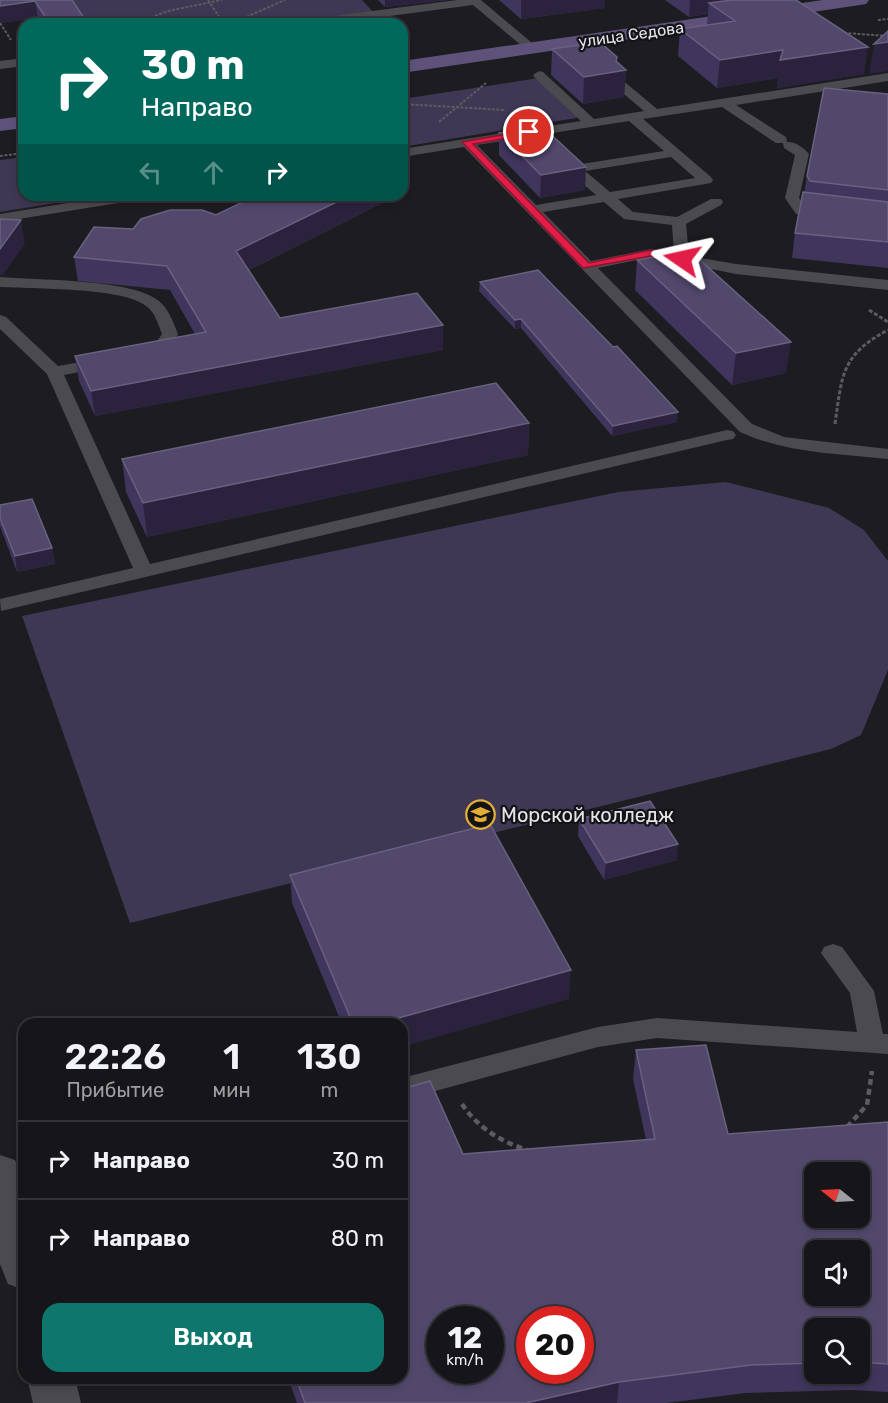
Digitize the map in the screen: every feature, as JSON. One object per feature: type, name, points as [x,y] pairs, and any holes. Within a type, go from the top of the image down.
[{"type":"main road","name":"улица Седова","points":[[408,66],[527,44],[799,0]]},
{"type":"main road","name":"улица Седова","points":[[408,55],[527,44],[860,0]]},
{"type":"main road","points":[[0,114],[18,111]]},
{"type":"main road","points":[[0,125],[18,123]]},
{"type":"street","points":[[10,1190],[15,1266]]},
{"type":"street","points":[[52,1384],[57,1403]]},
{"type":"lane","points":[[370,0],[382,13]]},
{"type":"lane","points":[[346,18],[474,1],[527,44]]},
{"type":"lane","points":[[0,65],[18,63]]},
{"type":"lane","points":[[862,66],[885,79]]},
{"type":"lane","points":[[539,75],[590,122]]},
{"type":"lane","points":[[408,152],[777,93],[885,79]]},
{"type":"lane","points":[[622,86],[654,112]]},
{"type":"lane","points":[[777,93],[832,99]]},
{"type":"lane","points":[[723,102],[802,154],[792,198],[801,211],[845,216]]},
{"type":"lane","points":[[532,210],[706,180],[631,116]]},
{"type":"lane","points":[[467,142],[746,429],[767,438],[888,454]]},
{"type":"lane","points":[[674,153],[574,169],[605,198],[629,216],[679,222],[716,202]]},
{"type":"lane","points":[[0,218],[106,201]]},
{"type":"lane","points":[[679,222],[682,259]]},
{"type":"lane","points":[[587,266],[651,253],[736,269],[888,285]]},
{"type":"lane","points":[[0,282],[131,294],[149,300],[159,309],[170,334],[165,344],[154,353],[54,372]]},
{"type":"lane","points":[[0,320],[54,372],[144,572]]},
{"type":"lane","points":[[1,605],[727,435]]},
{"type":"lane","points":[[408,1088],[598,1037],[657,1028],[880,1044],[862,991],[833,952]]},
{"type":"path","points":[[150,18],[168,11],[222,0]]},
{"type":"path","points":[[244,18],[285,0]]},
{"type":"path","points":[[209,1],[220,18]]},
{"type":"path","points":[[837,33],[888,36]]},
{"type":"path","points":[[436,124],[486,83]]},
{"type":"path","points":[[408,104],[510,110]]},
{"type":"path","points":[[0,156],[18,154]]},
{"type":"path","points":[[831,447],[843,371],[854,352],[874,336],[888,330]]},
{"type":"path","points":[[838,1130],[850,1126],[867,1106],[880,1044]]},
{"type":"path","points":[[446,1078],[471,1119],[486,1131],[511,1145],[538,1154]]},
{"type":"shaded area","points":[[72,0],[362,0],[373,12],[326,18],[83,18]]},
{"type":"shaded area","points":[[539,78],[582,117],[408,146],[408,98]]},
{"type":"shaded area","points":[[18,158],[18,201],[67,201],[0,212],[0,160]]},
{"type":"shaded area","points":[[726,482],[829,508],[864,530],[888,561],[888,670],[861,735],[831,749],[130,923],[22,616],[618,492]]},
{"type":"building","points":[[0,0],[72,0],[84,18],[46,18],[35,1],[0,6]]},
{"type":"building","points":[[732,0],[796,0],[868,47],[780,60],[783,50],[720,60],[680,29],[735,21],[709,3]]},
{"type":"building","points":[[888,31],[888,42],[874,44]]},
{"type":"building","points":[[600,42],[617,57],[616,61],[626,70],[584,77],[552,49]]},
{"type":"building","points":[[824,88],[888,94],[888,190],[810,181],[807,176]]},
{"type":"building","points":[[542,126],[586,167],[541,175],[499,133]]},
{"type":"building","points":[[803,192],[888,202],[888,242],[795,233]]},
{"type":"building","points":[[245,201],[339,201],[236,251],[280,318],[417,293],[443,325],[91,391],[75,356],[206,332],[167,266],[74,257],[94,227],[133,229],[141,219],[170,210],[202,210],[216,215]]},
{"type":"building","points":[[0,219],[21,220],[0,249]]},
{"type":"building","points":[[689,250],[791,342],[736,353],[637,260]]},
{"type":"building","points":[[538,270],[613,347],[617,346],[678,412],[613,426],[521,319],[515,320],[480,282]]},
{"type":"building","points":[[496,383],[529,423],[143,503],[122,459]]},
{"type":"building","points":[[32,499],[52,548],[15,556],[0,518],[0,505]]},
{"type":"building","points":[[650,801],[678,844],[606,863],[579,819]]},
{"type":"building","points":[[490,824],[571,970],[399,1018],[350,1018],[290,875]]},
{"type":"building","points":[[706,1045],[728,1134],[888,1122],[888,1364],[870,1363],[870,1318],[804,1318],[804,1363],[751,1365],[619,1382],[526,1403],[305,1403],[298,1384],[408,1384],[408,1087],[430,1081],[463,1154],[655,1139],[636,1050]]},
{"type":"place","name":"Морской колледж","points":[[480,815]]},
{"type":"route","points":[[529,132],[467,142],[587,266],[651,253],[682,259]]}]
